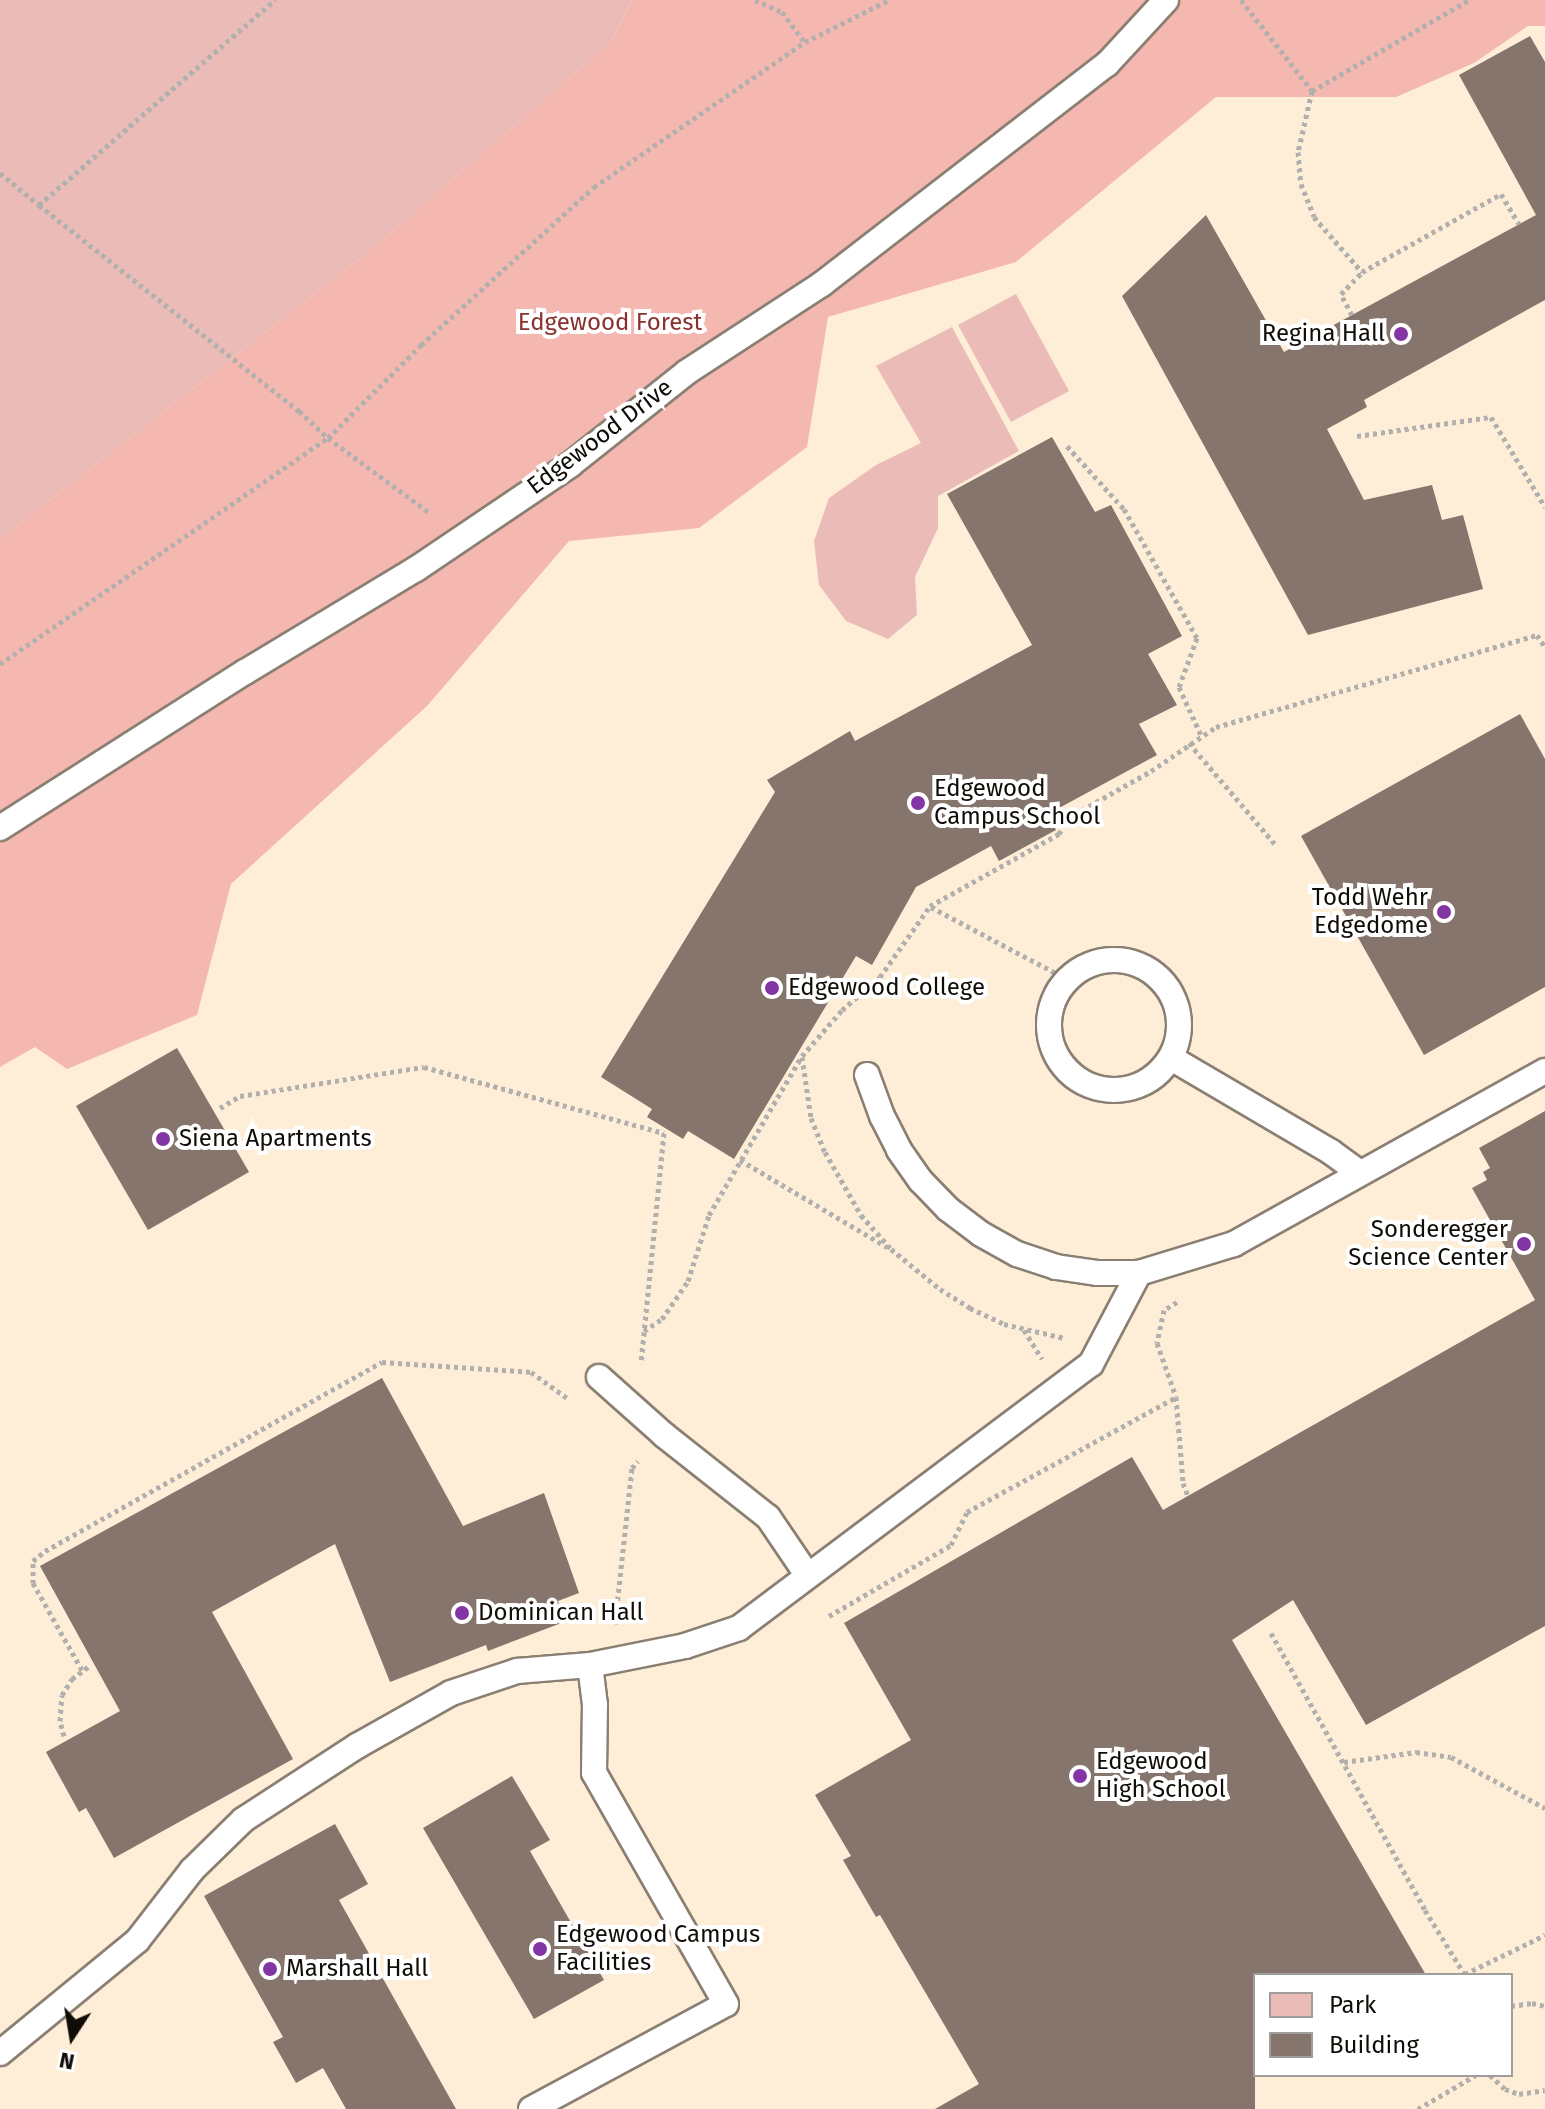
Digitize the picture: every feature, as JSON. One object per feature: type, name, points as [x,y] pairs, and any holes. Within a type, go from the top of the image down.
[{"type":"lane","name":"Edgewood Drive","points":[[0,828],[245,672],[416,569],[570,465],[687,372],[822,284],[1107,64],[1166,0]]},
{"type":"lane","points":[[1104,959],[1125,960],[1145,967],[1162,979],[1174,997],[1180,1016],[1179,1038],[1171,1058],[1157,1075],[1138,1086],[1115,1091],[1093,1087],[1073,1076],[1058,1060],[1050,1038],[1049,1016],[1055,995],[1067,979],[1084,966],[1104,959]]},
{"type":"lane","points":[[1171,1058],[1331,1152],[1359,1172]]},
{"type":"lane","points":[[867,1075],[899,1150],[921,1181],[948,1209],[981,1234],[1017,1254],[1056,1267],[1097,1273],[1139,1273],[1234,1244],[1545,1071]]},
{"type":"lane","points":[[0,2053],[137,1941],[192,1870],[243,1820],[357,1746],[451,1693],[517,1671],[590,1665],[621,1659],[685,1646],[739,1628],[1091,1364],[1139,1273]]},
{"type":"lane","points":[[599,1377],[664,1435],[768,1517],[808,1576]]},
{"type":"lane","points":[[531,2109],[726,2004],[594,1773],[595,1705],[590,1665]]},
{"type":"path","points":[[39,205],[275,0]]},
{"type":"path","points":[[755,0],[782,12],[805,42]]},
{"type":"path","points":[[0,664],[328,438],[421,345],[594,187],[805,42],[889,0]]},
{"type":"path","points":[[1241,0],[1312,91]]},
{"type":"path","points":[[1362,272],[1314,217],[1301,184],[1298,152],[1312,91],[1469,0]]},
{"type":"path","points":[[0,173],[299,411],[328,438],[461,536]]},
{"type":"path","points":[[1352,315],[1341,294],[1362,272],[1501,194],[1519,224]]},
{"type":"path","points":[[1357,436],[1491,417],[1545,507]]},
{"type":"path","points":[[1067,446],[1124,509],[1197,638],[1179,687],[1201,735]]},
{"type":"path","points":[[644,1331],[662,1319],[688,1281],[709,1215],[802,1056],[842,1010],[880,977],[930,906],[1059,834],[1068,818],[1151,771],[1216,727],[1537,635],[1545,647]]},
{"type":"path","points":[[1189,743],[1275,844]]},
{"type":"path","points":[[930,906],[1067,979]]},
{"type":"path","points":[[82,1670],[31,1572],[33,1561],[58,1543],[382,1362],[531,1372],[575,1404],[622,1353],[641,1369],[664,1133],[424,1067],[240,1096],[220,1108]]},
{"type":"path","points":[[740,1160],[891,1249]]},
{"type":"path","points":[[1188,1496],[1183,1483],[1176,1397],[1157,1343],[1164,1310],[1190,1298]]},
{"type":"path","points":[[829,1616],[951,1545],[967,1512],[1176,1397]]},
{"type":"path","points":[[621,1659],[614,1632],[632,1468],[664,1435]]},
{"type":"path","points":[[1271,1633],[1425,1910],[1464,1973]]},
{"type":"path","points":[[64,1736],[60,1721],[62,1695],[89,1666]]},
{"type":"path","points":[[1344,1762],[1416,1752],[1451,1757],[1545,1808]]},
{"type":"path","points":[[1469,1973],[1545,1935]]},
{"type":"path","points":[[1513,2006],[1532,2003],[1545,2006]]},
{"type":"path","points":[[1418,2109],[1473,2077]]},
{"type":"path","points":[[1492,2077],[1505,2089],[1519,2094],[1545,2090]]},
{"type":"shaded area","name":"Edgewood College","points":[[0,0],[1545,0],[1545,2109],[0,2109]]},
{"type":"green space","points":[[0,0],[632,0],[611,42],[371,250],[0,539]]},
{"type":"green space","name":"Edgewood Forest","points":[[632,0],[1545,0],[1545,26],[1528,26],[1474,63],[1396,97],[1216,97],[1016,262],[828,317],[807,447],[699,528],[569,541],[427,706],[231,884],[197,1015],[67,1069],[35,1047],[0,1067],[0,539],[371,250],[611,42]]},
{"type":"green space","points":[[1016,294],[1069,391],[1011,422],[958,325]]},
{"type":"green space","points":[[952,327],[1019,451],[938,496],[938,528],[915,577],[917,615],[888,639],[846,621],[819,585],[814,541],[829,498],[876,465],[921,443],[876,366]]},
{"type":"building","name":"Regina Hall","points":[[1530,36],[1545,62],[1545,300],[1364,400],[1367,407],[1327,429],[1364,500],[1432,485],[1442,520],[1463,515],[1483,589],[1308,635],[1122,296],[1206,215],[1284,352],[1536,215],[1459,75]]},
{"type":"building","name":"Edgewood Campus School","points":[[1052,437],[1095,512],[1111,505],[1182,636],[1148,654],[1177,705],[1139,724],[1157,755],[1048,814],[1056,830],[999,861],[991,846],[916,887],[872,965],[856,956],[734,1159],[688,1131],[683,1139],[647,1117],[652,1109],[601,1077],[775,792],[767,780],[850,731],[855,741],[1032,645],[947,494]]},
{"type":"building","name":"Todd Wehr Edgedome","points":[[1520,714],[1545,759],[1545,987],[1424,1055],[1301,836]]},
{"type":"building","name":"Siena Apartments","points":[[177,1048],[249,1172],[148,1230],[76,1106]]},
{"type":"building","name":"Edgewood High School","points":[[1545,1111],[1545,1626],[1366,1725],[1293,1600],[1232,1640],[1425,1973],[1253,1973],[1255,2109],[935,2109],[979,2084],[880,1915],[876,1917],[843,1860],[851,1856],[815,1795],[911,1740],[844,1623],[1132,1457],[1163,1510],[1535,1300],[1472,1188],[1487,1180],[1483,1172],[1490,1168],[1479,1148]]},
{"type":"building","name":"Dominican Hall","points":[[382,1378],[463,1526],[544,1493],[579,1593],[558,1601],[564,1622],[488,1651],[486,1645],[390,1682],[335,1544],[212,1612],[293,1759],[114,1858],[86,1808],[79,1812],[46,1752],[120,1711],[40,1566]]},
{"type":"building","points":[[512,1776],[550,1840],[530,1851],[604,1980],[534,2019],[423,1828]]},
{"type":"building","name":"Marshall Hall","points":[[335,1824],[368,1884],[339,1900],[456,2109],[346,2109],[323,2068],[296,2083],[273,2042],[283,2037],[204,1896]]},
{"type":"place","name":"Regina Hall","points":[[1401,334]]},
{"type":"place","name":"Edgewood Campus School","points":[[918,803]]},
{"type":"place","name":"Todd Wehr Edgedome","points":[[1444,912]]},
{"type":"place","name":"Edgewood College","points":[[772,988]]},
{"type":"place","name":"Siena Apartments","points":[[163,1139]]},
{"type":"place","name":"Sonderegger Science Center","points":[[1524,1244]]},
{"type":"place","name":"Dominican Hall","points":[[462,1613]]},
{"type":"place","name":"Edgewood High School","points":[[1080,1776]]},
{"type":"place","name":"Edgewood Campus Facilities","points":[[540,1949]]},
{"type":"place","name":"Marshall Hall","points":[[270,1969]]}]
